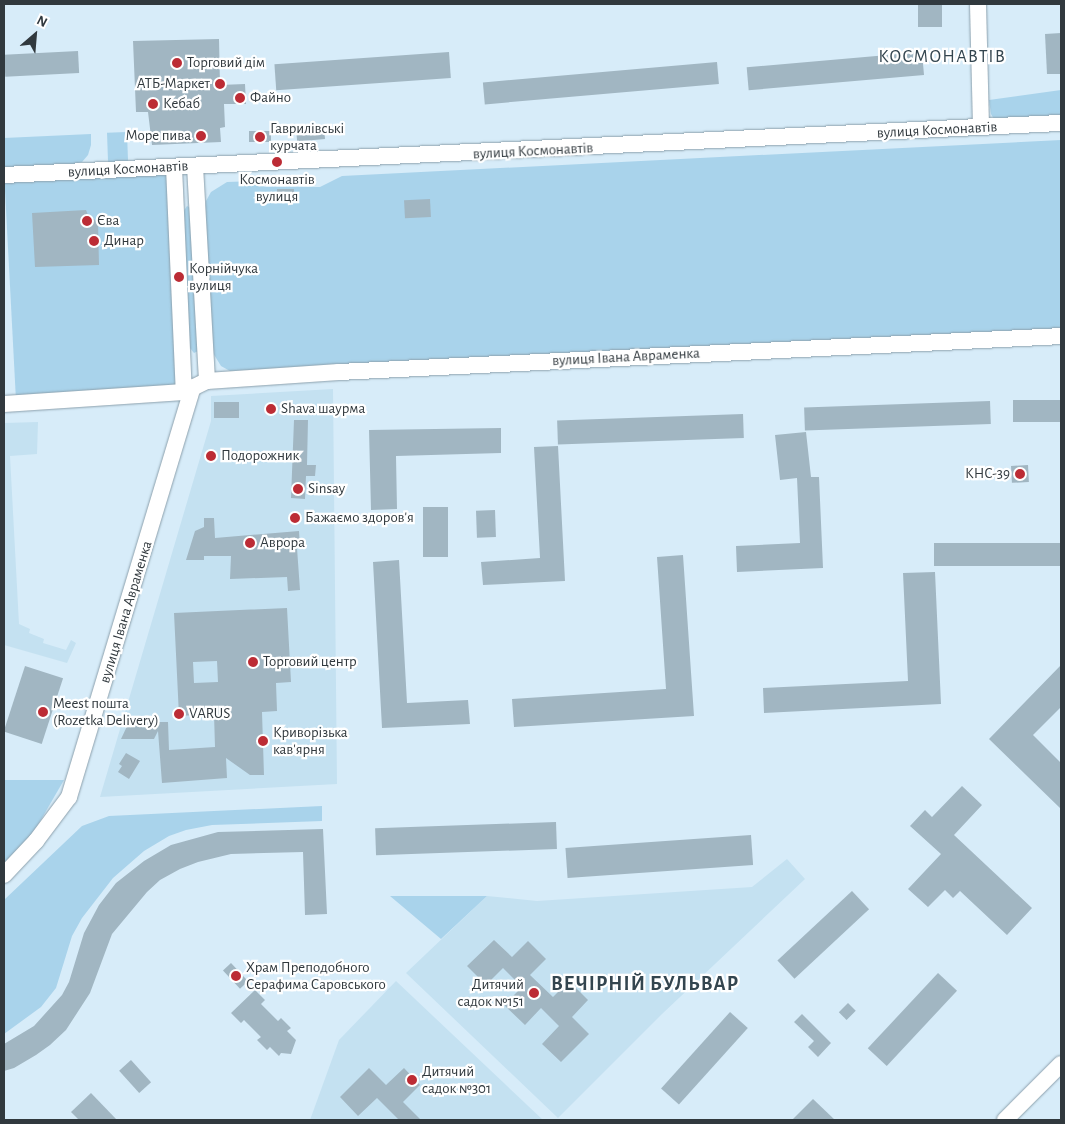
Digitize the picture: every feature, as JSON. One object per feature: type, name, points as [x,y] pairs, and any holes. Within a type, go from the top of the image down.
[{"type":"street","points":[[978,4],[981,127]]},
{"type":"street","name":"вулиця Космонавтів","points":[[4,175],[1061,124]]},
{"type":"street","points":[[194,387],[195,166]]},
{"type":"street","points":[[174,167],[194,387]]},
{"type":"street","name":"вулиця Івана Авраменка","points":[[4,404],[434,367],[1061,336]]},
{"type":"street","name":"вулиця Івана Авраменка","points":[[4,875],[36,841],[69,797],[194,387]]},
{"type":"street","points":[[1004,1120],[1061,1064]]},
{"type":"shaded area","points":[[1061,90],[1061,121],[995,121],[991,114],[989,100]]},
{"type":"shaded area","points":[[127,132],[128,162],[108,163],[107,133]]},
{"type":"shaded area","points":[[91,134],[91,145],[88,155],[82,162],[70,165],[4,168],[4,138]]},
{"type":"shaded area","points":[[1061,140],[1061,332],[230,371],[221,366],[213,353],[204,214],[206,201],[211,192],[227,182],[259,181],[265,187],[320,187],[342,176]]},
{"type":"shaded area","points":[[174,167],[186,392],[16,401],[4,176]]},
{"type":"shaded area","points":[[187,206],[191,208],[198,351],[194,353],[190,348],[183,212]]},
{"type":"shaded area","points":[[333,389],[337,784],[100,797],[211,421],[211,396]]},
{"type":"shaded area","points":[[38,422],[37,454],[10,456],[19,624],[30,629],[29,633],[44,639],[43,643],[66,650],[71,640],[76,643],[67,663],[4,645],[4,423]]},
{"type":"shaded area","points":[[4,780],[64,780],[28,842],[4,868]]},
{"type":"shaded area","points":[[322,806],[322,821],[212,825],[186,830],[169,836],[144,851],[113,878],[82,918],[72,936],[56,988],[41,1007],[4,1034],[4,900],[82,826],[109,816]]},
{"type":"shaded area","name":"Дитячий садок №151","points":[[787,859],[805,879],[662,1014],[558,1118],[406,973],[487,896],[537,901],[752,887]]},
{"type":"shaded area","points":[[390,896],[487,896],[441,939]]},
{"type":"shaded area","name":"Дитячий садок №301","points":[[396,981],[543,1120],[310,1120],[339,1040]]},
{"type":"building","points":[[918,4],[942,4],[942,27],[918,27]]},
{"type":"building","points":[[1061,33],[1061,74],[1047,74],[1045,34]]},
{"type":"building","name":"Торговий дім","points":[[219,39],[220,85],[245,84],[246,104],[224,104],[225,127],[220,128],[221,142],[152,145],[148,112],[136,112],[133,41]]},
{"type":"building","points":[[78,51],[79,73],[5,77],[4,55]]},
{"type":"building","points":[[449,52],[451,78],[276,90],[274,64]]},
{"type":"building","points":[[922,52],[924,75],[749,90],[747,67]]},
{"type":"building","points":[[717,62],[719,84],[485,104],[483,82]]},
{"type":"building","points":[[324,127],[325,139],[297,141],[296,129]]},
{"type":"building","name":"Гаврилівські курчата","points":[[249,131],[271,131],[271,142],[249,142]]},
{"type":"building","points":[[277,189],[294,189],[294,202],[277,202]]},
{"type":"building","points":[[430,199],[431,217],[405,218],[404,200]]},
{"type":"building","points":[[86,210],[88,215],[98,222],[99,265],[35,267],[32,213]]},
{"type":"building","points":[[1013,400],[1061,400],[1061,422],[1013,422]]},
{"type":"building","points":[[990,401],[991,424],[805,430],[804,407]]},
{"type":"building","points":[[214,402],[239,402],[239,418],[214,418]]},
{"type":"building","points":[[743,414],[744,438],[558,444],[557,420]]},
{"type":"building","points":[[294,420],[308,420],[307,465],[316,465],[315,476],[306,476],[305,499],[291,498]]},
{"type":"building","points":[[501,428],[501,453],[396,456],[397,509],[371,510],[369,430]]},
{"type":"building","points":[[806,432],[811,477],[819,477],[823,568],[737,572],[736,546],[800,543],[797,478],[780,480],[775,435]]},
{"type":"building","points":[[558,446],[565,581],[483,585],[481,562],[540,558],[534,447]]},
{"type":"building","name":"КНС-39","points":[[1028,465],[1029,482],[1012,483],[1011,466]]},
{"type":"building","points":[[423,507],[448,507],[448,557],[423,557]]},
{"type":"building","points":[[495,510],[496,537],[477,538],[476,511]]},
{"type":"building","points":[[204,518],[214,518],[215,538],[299,531],[300,548],[297,548],[300,590],[288,591],[287,577],[230,579],[231,556],[204,556],[204,560],[186,560],[195,531],[204,527]]},
{"type":"building","points":[[934,543],[1061,543],[1061,566],[934,566]]},
{"type":"building","points":[[683,555],[694,716],[514,727],[512,699],[666,689],[657,557]]},
{"type":"building","points":[[399,560],[407,703],[468,700],[470,724],[382,728],[373,562]]},
{"type":"building","points":[[935,572],[941,704],[764,713],[763,688],[908,681],[903,573]]},
{"type":"building","name":"Торговий центр","points":[[287,608],[291,682],[276,683],[277,711],[262,712],[264,775],[250,775],[226,758],[227,778],[162,783],[158,731],[154,739],[121,739],[129,722],[168,722],[169,750],[215,747],[214,714],[179,716],[174,613]],"holes":[[[217,661],[218,682],[194,683],[193,662]]]},
{"type":"building","points":[[1061,665],[1061,707],[1033,735],[1061,763],[1061,809],[989,739]]},
{"type":"building","points":[[25,666],[63,678],[42,744],[4,732]]},
{"type":"building","points":[[126,753],[140,761],[129,779],[118,772],[122,766],[119,764]]},
{"type":"building","points":[[962,786],[982,805],[954,835],[1032,908],[1007,935],[960,891],[953,898],[945,890],[928,907],[908,889],[941,854],[910,826],[925,810],[932,817]]},
{"type":"building","points":[[556,822],[557,849],[376,855],[375,828]]},
{"type":"building","points":[[323,829],[327,914],[305,915],[303,852],[231,854],[198,862],[180,869],[160,880],[147,892],[112,934],[90,993],[66,1030],[36,1055],[14,1068],[4,1071],[4,1044],[34,1026],[62,995],[69,982],[84,933],[99,905],[116,883],[144,861],[171,845],[218,832]]},
{"type":"building","points":[[751,835],[753,865],[568,878],[565,848]]},
{"type":"building","points":[[852,891],[869,909],[794,979],[777,961]]},
{"type":"building","points":[[494,940],[512,957],[528,941],[546,959],[530,975],[553,997],[569,981],[588,1000],[572,1017],[589,1034],[561,1062],[542,1044],[559,1026],[541,1008],[525,1025],[504,1005],[522,987],[503,968],[486,985],[467,966]]},
{"type":"building","name":"Храм Преподобного Серафима Саровського","points":[[231,963],[248,981],[240,989],[223,971]]},
{"type":"building","points":[[938,973],[957,991],[887,1066],[868,1048]]},
{"type":"building","points":[[255,990],[265,1000],[261,1004],[278,1021],[281,1018],[291,1028],[287,1031],[296,1040],[291,1054],[281,1053],[279,1056],[270,1047],[267,1050],[257,1040],[261,1037],[244,1020],[241,1023],[231,1013]]},
{"type":"building","points":[[848,1003],[856,1011],[847,1020],[839,1012]]},
{"type":"building","points":[[730,1012],[748,1028],[679,1105],[661,1089]]},
{"type":"building","points":[[802,1014],[831,1043],[818,1057],[808,1047],[814,1041],[794,1022]]},
{"type":"building","points":[[131,1060],[151,1082],[139,1093],[119,1071]]},
{"type":"building","points":[[369,1068],[386,1085],[404,1068],[420,1085],[403,1102],[421,1120],[399,1120],[377,1098],[358,1116],[340,1097]]},
{"type":"building","points":[[91,1093],[117,1120],[79,1120],[71,1112]]},
{"type":"building","points":[[813,1099],[835,1120],[792,1120]]},
{"type":"place","name":"Торговий дім","points":[[177,63]]},
{"type":"place","name":"АТБ-Маркет","points":[[220,84]]},
{"type":"place","name":"Файно","points":[[240,98]]},
{"type":"place","name":"Кебаб","points":[[153,104]]},
{"type":"place","name":"Море пива","points":[[201,136]]},
{"type":"place","name":"Гаврилівські курчата","points":[[260,137]]},
{"type":"place","name":"Космонавтів вулиця","points":[[277,162]]},
{"type":"place","name":"Єва","points":[[87,221]]},
{"type":"place","name":"Динар","points":[[94,241]]},
{"type":"place","name":"Корнійчука вулиця","points":[[179,277]]},
{"type":"place","name":"Shava шаурма","points":[[271,409]]},
{"type":"place","name":"Подорожник","points":[[211,456]]},
{"type":"place","name":"КНС-39","points":[[1020,474]]},
{"type":"place","name":"Sinsay","points":[[298,489]]},
{"type":"place","name":"Бажаємо здоров'я","points":[[295,518]]},
{"type":"place","name":"Аврора","points":[[250,543]]},
{"type":"place","name":"Торговий центр","points":[[253,662]]},
{"type":"place","name":"Meest пошта (Rozetka Delivery)","points":[[43,712]]},
{"type":"place","name":"VARUS","points":[[179,714]]},
{"type":"place","name":"Криворізька кав'ярня","points":[[263,741]]},
{"type":"place","name":"Храм Преподобного Серафима Саровського","points":[[236,976]]},
{"type":"place","name":"Дитячий садок №151","points":[[534,993]]},
{"type":"place","name":"Дитячий садок №301","points":[[412,1080]]},
{"type":"district","name":"КОСМОНАВТІВ","points":[[942,57]]},
{"type":"district","name":"ВЕЧІРНІЙ БУЛЬВАР","points":[[645,984]]}]
